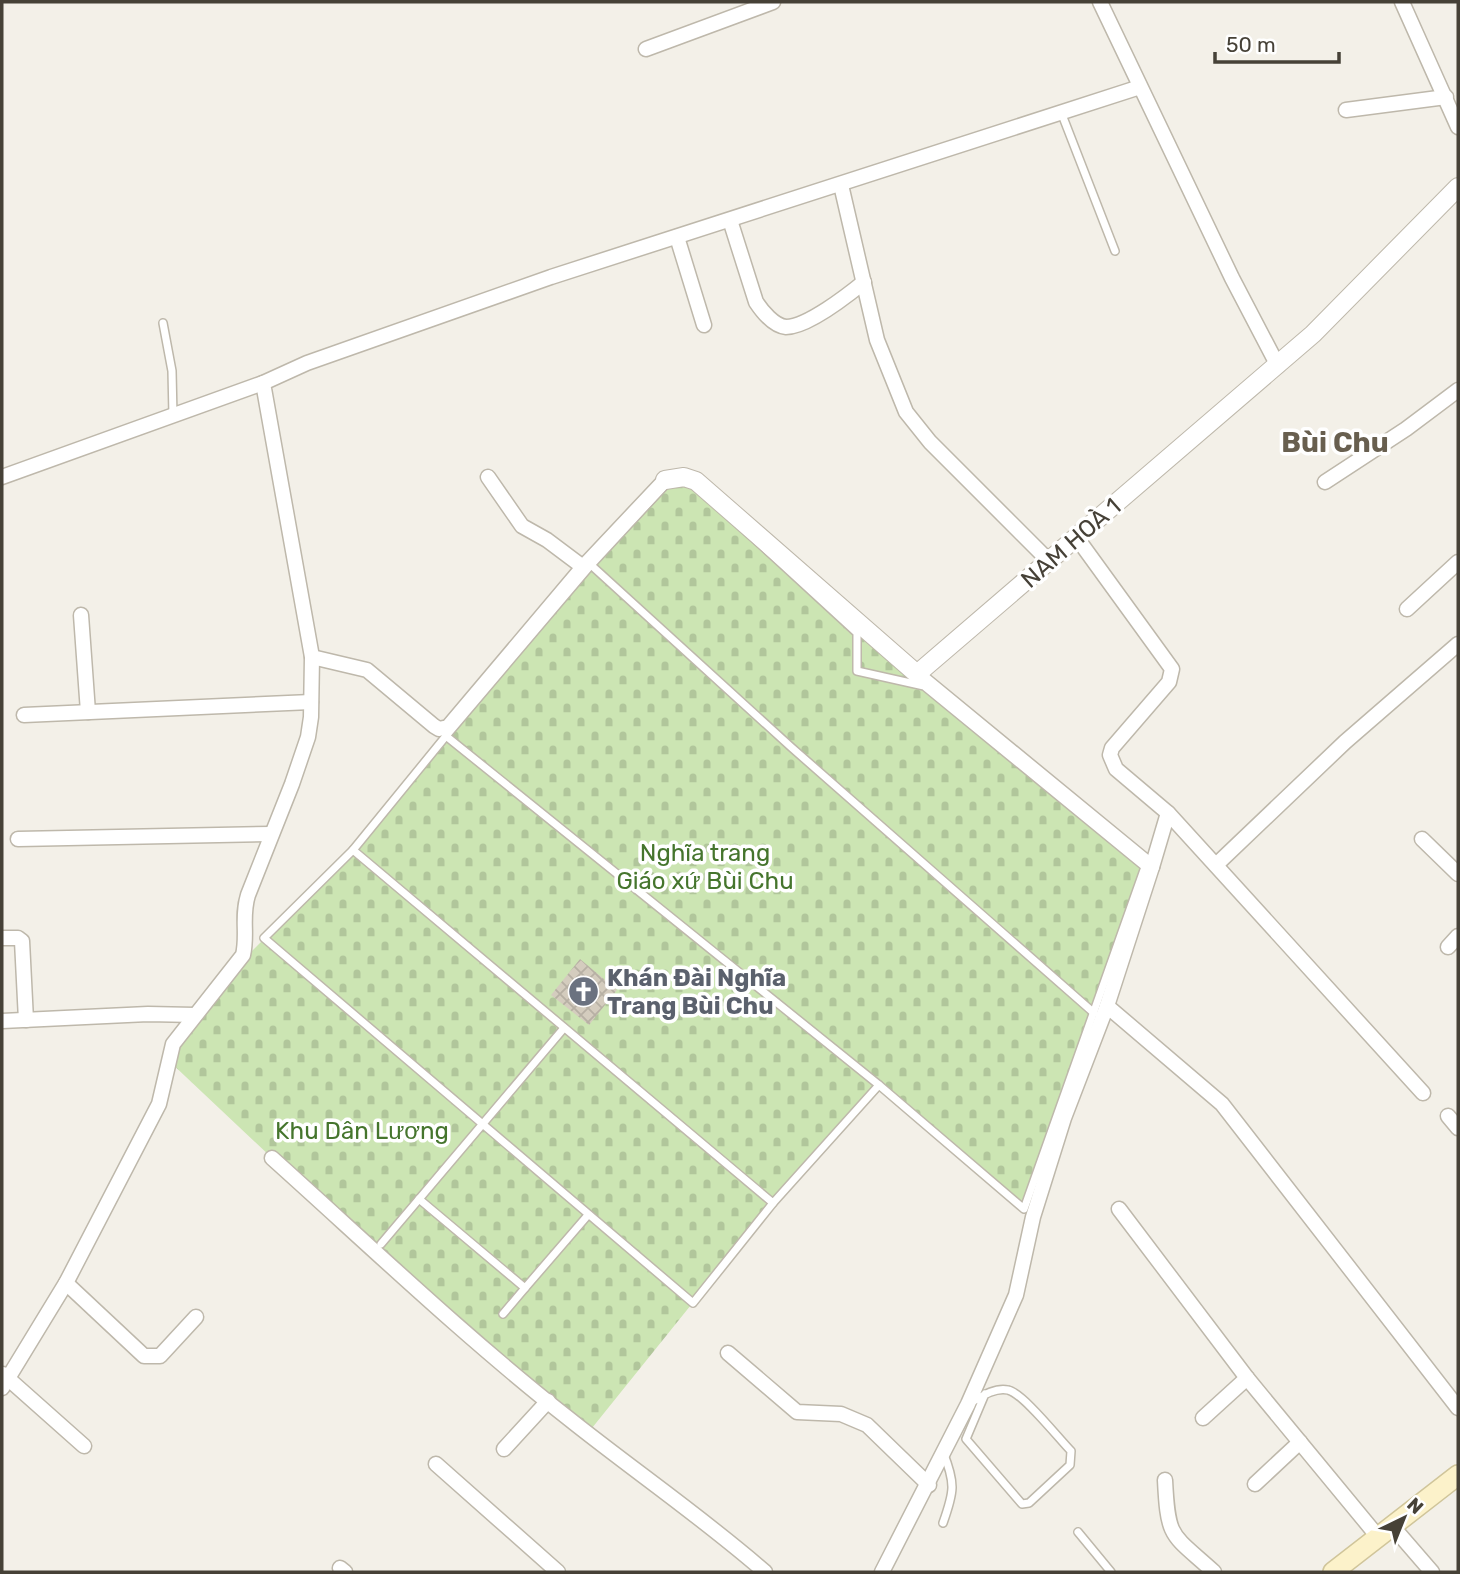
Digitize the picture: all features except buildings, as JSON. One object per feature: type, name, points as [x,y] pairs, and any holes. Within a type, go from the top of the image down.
[{"type":"main road","points":[[1332,1572],[1458,1475]]},
{"type":"street","points":[[646,49],[773,2]]},
{"type":"street","points":[[1100,2],[1278,366]]},
{"type":"street","points":[[1402,2],[1458,127]]},
{"type":"street","points":[[2,477],[263,383],[307,363],[526,286],[1140,88]]},
{"type":"street","points":[[1346,110],[1446,97]]},
{"type":"street","points":[[841,185],[877,340],[906,412],[930,442],[1050,562]]},
{"type":"street","name":"NAM HOÀ 1","points":[[916,674],[1278,366],[1458,188]]},
{"type":"street","points":[[730,220],[756,302],[780,325],[787,327],[806,320],[864,282]]},
{"type":"street","points":[[677,237],[704,325]]},
{"type":"street","points":[[84,1447],[4,1380],[66,1283],[159,1104],[173,1044],[243,955],[246,944],[242,914],[308,737],[312,657],[263,383]]},
{"type":"street","points":[[1325,482],[1406,429],[1458,390]]},
{"type":"street","points":[[488,477],[522,526],[587,566]]},
{"type":"street","points":[[312,657],[367,670],[434,726],[443,729],[480,692],[587,566],[665,480],[684,477],[696,481],[916,674],[1152,867]]},
{"type":"street","points":[[1077,538],[1171,669],[1169,682],[1112,748],[1110,755],[1116,769],[1168,813],[1423,1093]]},
{"type":"street","points":[[1408,609],[1458,562]]},
{"type":"street","points":[[81,615],[88,712]]},
{"type":"street","points":[[1216,865],[1345,742],[1458,644]]},
{"type":"street","points":[[24,715],[311,702]]},
{"type":"street","points":[[883,1572],[968,1404],[1016,1295],[1033,1217],[1052,1155],[1100,1009],[1152,867],[1168,813]]},
{"type":"street","points":[[18,839],[271,834]]},
{"type":"street","points":[[1423,839],[1458,874]]},
{"type":"street","points":[[2,938],[18,938],[22,941],[26,1020]]},
{"type":"street","points":[[1100,1009],[1222,1104],[1458,1408]]},
{"type":"street","points":[[2,1021],[148,1014],[195,1015]]},
{"type":"street","points":[[1448,1116],[1458,1128]]},
{"type":"street","points":[[272,1158],[448,1317],[548,1401],[722,1535],[765,1572]]},
{"type":"street","points":[[1119,1209],[1248,1378],[1300,1441],[1386,1532],[1432,1572]]},
{"type":"street","points":[[66,1283],[144,1356],[160,1356],[196,1317]]},
{"type":"street","points":[[727,1353],[797,1412],[841,1414],[867,1425],[929,1485]]},
{"type":"street","points":[[1203,1418],[1248,1378]]},
{"type":"street","points":[[503,1449],[548,1401]]},
{"type":"street","points":[[1255,1484],[1300,1441]]},
{"type":"street","points":[[436,1464],[558,1572]]},
{"type":"street","points":[[1165,1480],[1167,1523],[1174,1536],[1214,1572]]},
{"type":"lane","points":[[1060,112],[1115,251]]},
{"type":"lane","points":[[163,323],[172,371],[174,416]]},
{"type":"lane","points":[[446,736],[879,1085],[1024,1209],[1100,1009],[1145,867],[924,686],[857,671],[857,633],[695,484],[676,481],[666,484],[587,566],[446,736],[353,850],[264,938],[693,1303],[773,1203],[879,1085]]},
{"type":"lane","points":[[587,566],[792,747],[1100,1009]]},
{"type":"lane","points":[[353,850],[773,1203]]},
{"type":"lane","points":[[381,1244],[564,1028]]},
{"type":"lane","points":[[419,1199],[525,1288]]},
{"type":"lane","points":[[503,1314],[588,1215]]},
{"type":"lane","points":[[968,1404],[985,1394],[1000,1389],[1014,1392],[1073,1455],[1070,1465],[1026,1504],[1022,1504],[966,1439],[985,1394]]},
{"type":"lane","points":[[943,1452],[953,1476],[953,1492],[943,1523]]},
{"type":"lane","points":[[1078,1532],[1111,1572]]},
{"type":"green space","name":"Nghĩa trang Giáo xứ Bùi Chu","points":[[665,480],[696,481],[1152,867],[1033,1217],[880,1091],[773,1203],[588,1433],[272,1158],[168,1060],[239,964],[358,845]]},
{"type":"place","name":"Khán Đài Nghĩa Trang Bùi Chu","points":[[584,992]]},
{"type":"district","name":"Bùi Chu","points":[[1335,442]]},
{"type":"park label","name":"Khu Dân Lương","points":[[362,1131]]}]
